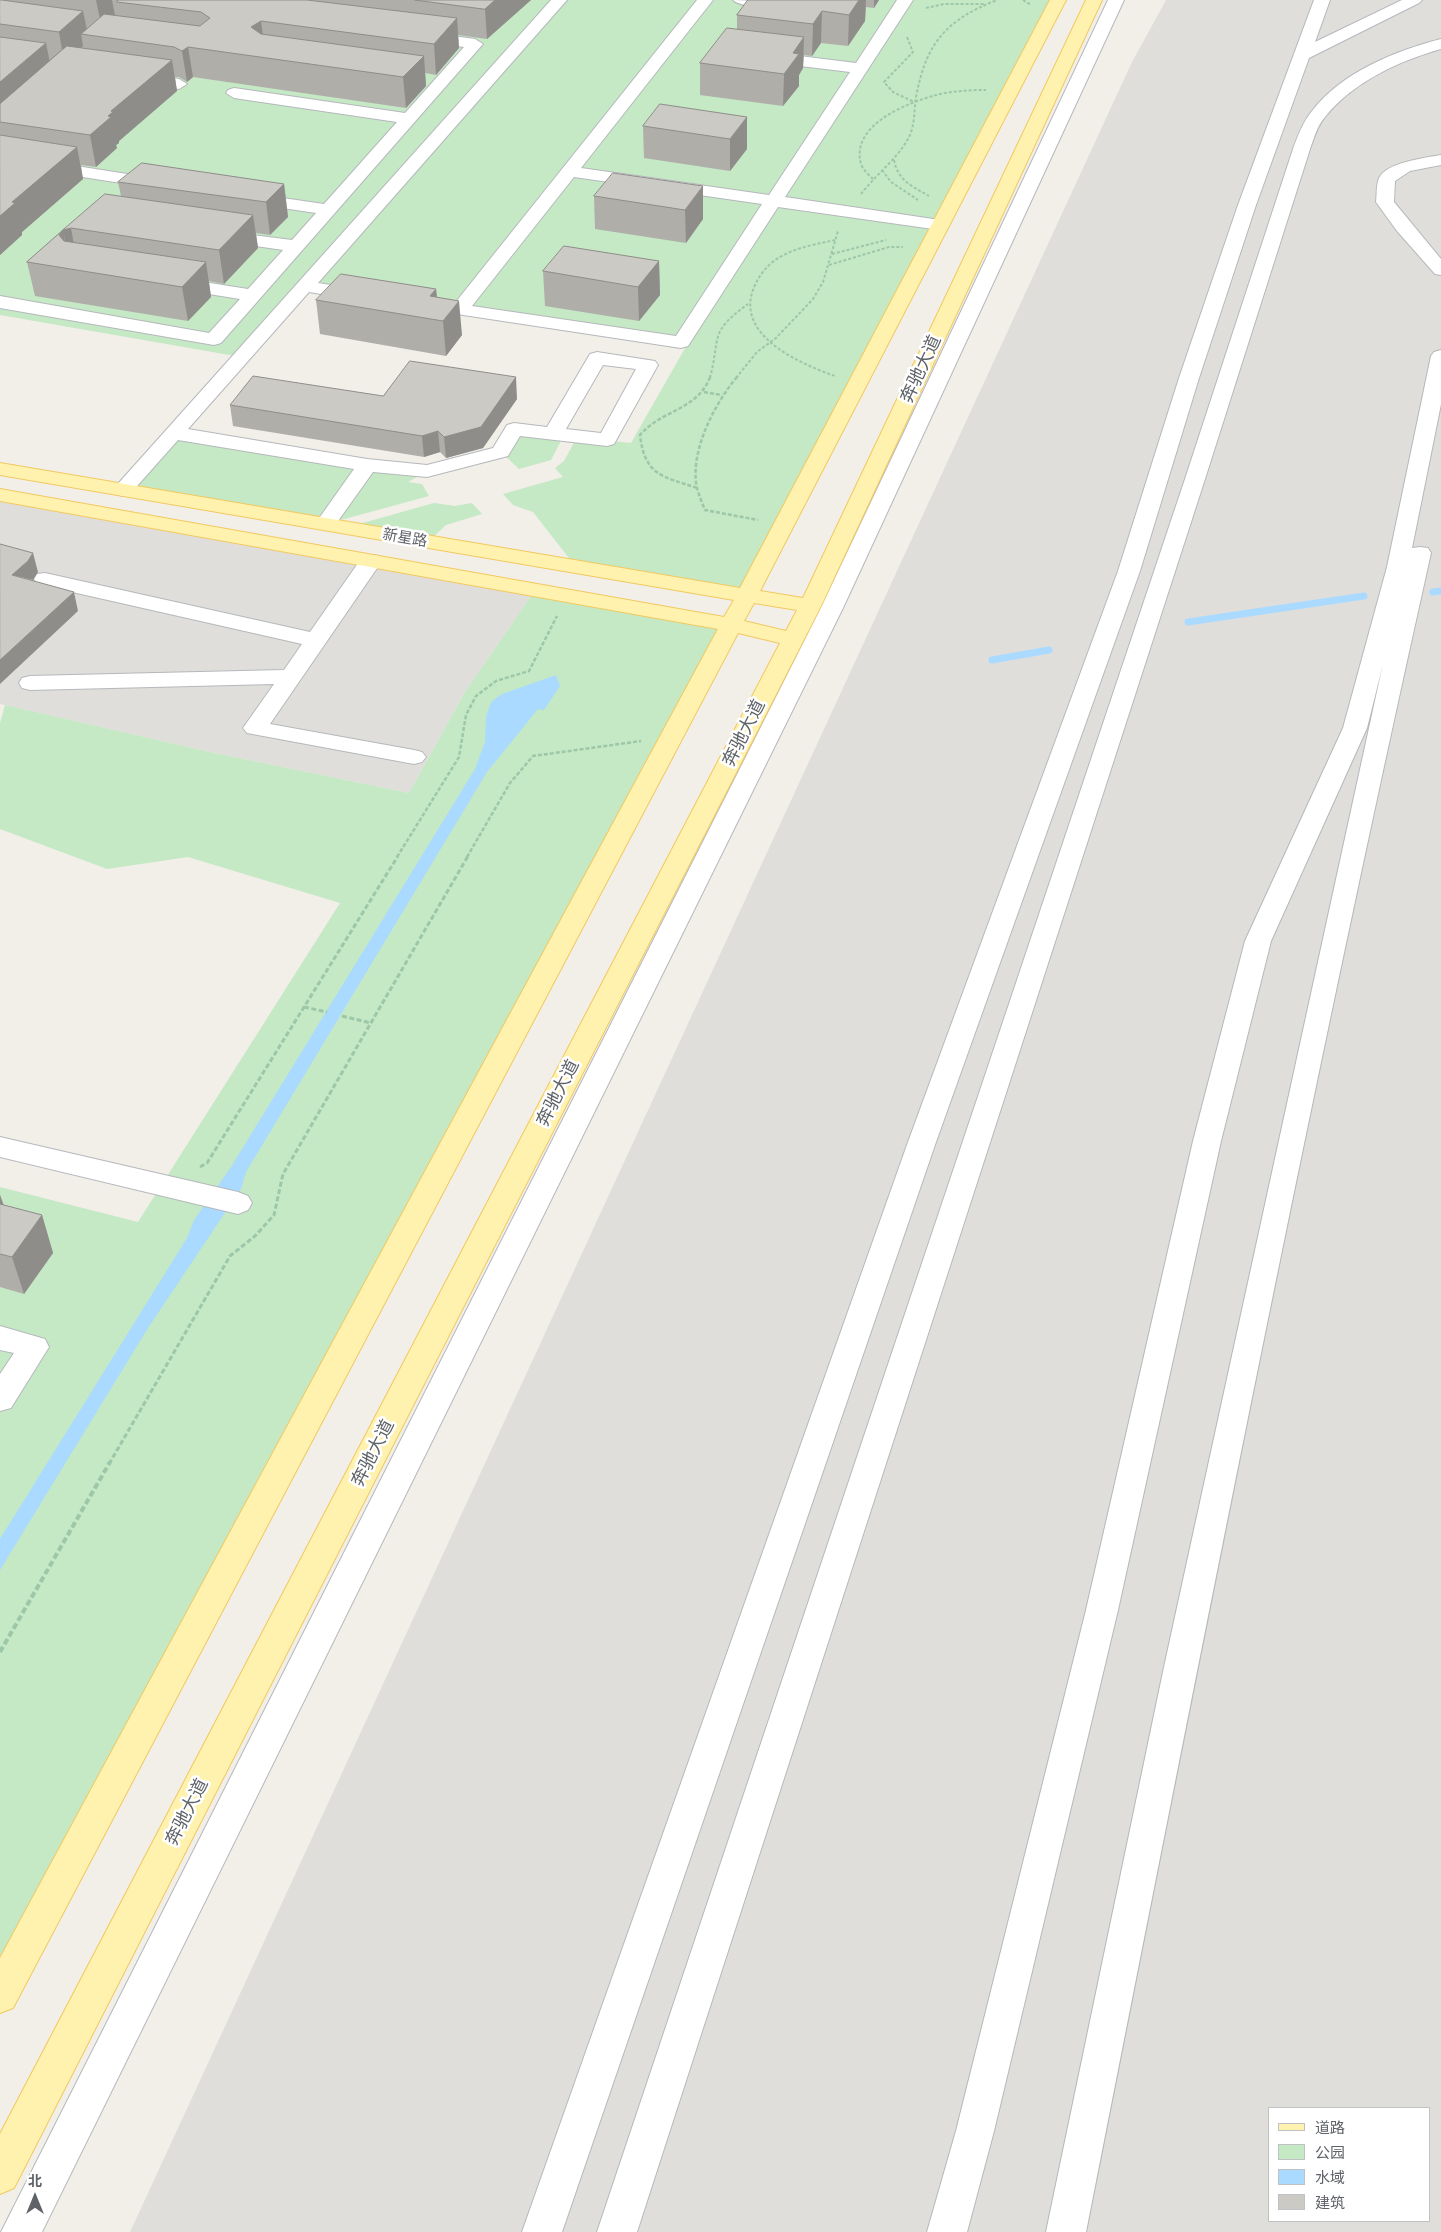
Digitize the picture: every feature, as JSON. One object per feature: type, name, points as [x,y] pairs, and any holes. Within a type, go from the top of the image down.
[{"type":"main road","points":[[0,1995],[747,595],[1058,0]]},
{"type":"main road","name":"奔驰大道","points":[[0,2174],[794,652],[810,606],[1094,0]]},
{"type":"main road","name":"新星路","points":[[0,470],[810,606]]},
{"type":"main road","name":"新星路","points":[[0,495],[731,624],[794,652]]},
{"type":"street","points":[[122,490],[559,0]]},
{"type":"street","points":[[460,309],[705,0]]},
{"type":"street","points":[[741,0],[798,6]]},
{"type":"street","points":[[411,302],[681,342],[905,0]]},
{"type":"street","points":[[21,2232],[794,652],[1116,0]]},
{"type":"street","points":[[542,2232],[922,1142],[1129,570],[1189,378],[1247,206],[1322,0]]},
{"type":"street","points":[[1302,55],[1345,32],[1414,0]]},
{"type":"street","points":[[874,15],[894,17]]},
{"type":"street","points":[[0,302],[214,339],[475,44],[409,36]]},
{"type":"street","points":[[617,2232],[1195,479],[1287,190],[1316,116],[1334,98],[1388,62],[1441,44]]},
{"type":"street","points":[[755,56],[860,68]]},
{"type":"street","points":[[124,76],[179,84]]},
{"type":"street","points":[[422,79],[441,82]]},
{"type":"street","points":[[234,93],[408,119]]},
{"type":"street","points":[[0,159],[176,187]]},
{"type":"street","points":[[1441,160],[1405,167],[1387,179],[1385,202],[1402,227],[1441,270]]},
{"type":"street","points":[[570,171],[772,202],[941,224]]},
{"type":"street","points":[[233,195],[328,210]]},
{"type":"street","points":[[200,233],[296,246]]},
{"type":"street","points":[[155,281],[253,295]]},
{"type":"street","points":[[304,286],[382,298]]},
{"type":"street","points":[[622,361],[636,335]]},
{"type":"street","points":[[948,2232],[975,2131],[1102,1610],[1207,1141],[1256,951],[1355,728],[1398,567],[1441,356]]},
{"type":"street","points":[[173,433],[367,465],[427,471],[501,452],[514,429],[554,434],[607,440],[648,365],[597,358],[554,434]]},
{"type":"street","points":[[1066,2232],[1185,1647],[1378,737],[1408,612],[1441,451]]},
{"type":"street","points":[[326,524],[367,465]]},
{"type":"street","points":[[371,561],[255,728],[414,756]]},
{"type":"street","points":[[45,579],[316,640]]},
{"type":"street","points":[[30,683],[290,677]]},
{"type":"street","points":[[0,1147],[173,1186],[238,1203]]},
{"type":"street","points":[[0,1338],[34,1347],[0,1399]]},
{"type":"path","points":[[784,525],[705,510],[697,488],[701,439],[722,395],[757,352],[771,342],[813,298],[823,282],[835,239],[873,179],[894,159],[911,131],[923,67],[935,39],[947,25],[985,4],[997,0]]},
{"type":"path","points":[[920,12],[928,7],[944,4],[985,4]]},
{"type":"path","points":[[905,33],[913,52],[906,61],[891,72],[884,82],[893,92],[915,102]]},
{"type":"path","points":[[873,179],[861,165],[860,149],[864,136],[892,112],[937,95],[970,90],[1011,90]]},
{"type":"path","points":[[894,159],[896,172],[909,185],[926,195],[941,224]]},
{"type":"path","points":[[882,170],[891,182],[914,198],[941,224]]},
{"type":"path","points":[[831,254],[941,224]]},
{"type":"path","points":[[828,265],[889,247],[941,224]]},
{"type":"path","points":[[835,239],[800,248],[778,258],[753,286],[748,304],[754,327],[771,342],[808,368],[858,384]]},
{"type":"path","points":[[697,488],[668,479],[652,467],[643,457],[640,435],[648,424],[667,412],[692,403],[704,392],[710,377],[714,346],[724,324],[748,304]]},
{"type":"path","points":[[704,392],[722,395]]},
{"type":"path","points":[[173,1186],[207,1163],[459,757],[471,702],[486,687],[506,677],[528,671],[568,596]]},
{"type":"path","points":[[0,1652],[230,1256],[254,1236],[274,1215],[283,1174],[510,783],[532,756],[671,737]]},
{"type":"path","points":[[304,1007],[327,1012]]},
{"type":"path","points":[[342,1016],[371,1023]]},
{"type":"shaded area","points":[[1166,0],[1441,0],[1441,2232],[130,2232],[1132,62]]},
{"type":"shaded area","points":[[0,495],[535,590],[465,692],[409,793],[210,752],[0,704]]},
{"type":"green space","points":[[0,0],[1058,0],[747,595],[576,567],[533,512],[513,505],[503,494],[563,477],[555,468],[564,461],[577,437],[631,443],[688,343],[304,287],[241,357],[0,315]]},
{"type":"green space","points":[[514,429],[564,435],[551,460],[519,469],[501,452]]},
{"type":"green space","points":[[173,433],[427,471],[408,482],[422,484],[429,496],[326,524],[123,490]]},
{"type":"green space","points":[[434,503],[455,506],[472,503],[482,514],[446,525],[428,542],[345,528]]},
{"type":"green space","points":[[535,590],[731,625],[0,1995],[0,1187],[138,1222],[340,903],[188,857],[107,869],[0,829],[0,723],[5,705],[210,752],[409,793],[465,692]]},
{"type":"water","points":[[556,675],[560,686],[544,710],[538,709],[487,772],[246,1172],[241,1189],[148,1328],[0,1570],[0,1539],[187,1238],[194,1220],[231,1167],[475,769],[485,742],[486,717],[491,702],[502,694]]},
{"type":"building","points":[[0,0],[83,11],[59,32],[0,24]]},
{"type":"building","points":[[118,0],[307,0],[457,18],[434,44],[261,21],[251,27],[261,34],[424,56],[403,77],[188,47],[182,51],[174,47],[81,34],[104,14],[200,26],[210,18],[201,12],[117,2]]},
{"type":"building","points":[[415,0],[495,0],[485,9]]},
{"type":"building","points":[[748,0],[859,0],[849,15],[822,11],[813,24],[737,15]]},
{"type":"building","points":[[727,28],[804,37],[793,53],[799,54],[784,74],[700,63]]},
{"type":"building","points":[[0,37],[46,43],[0,82]]},
{"type":"building","points":[[67,46],[172,60],[111,111],[113,112],[108,116],[111,117],[90,135],[0,122],[0,104]]},
{"type":"building","points":[[660,104],[747,117],[730,139],[643,126]]},
{"type":"building","points":[[0,135],[77,147],[12,202],[15,203],[0,216]]},
{"type":"building","points":[[142,163],[284,184],[266,202],[118,182]]},
{"type":"building","points":[[613,173],[703,186],[685,210],[594,196]]},
{"type":"building","points":[[105,194],[253,215],[219,250],[71,228],[63,230]]},
{"type":"building","points":[[63,230],[59,235],[64,241],[206,262],[182,287],[27,262]]},
{"type":"building","points":[[564,246],[659,261],[638,287],[543,271]]},
{"type":"building","points":[[341,274],[436,289],[430,296],[459,301],[443,321],[316,300]]},
{"type":"building","points":[[410,361],[516,377],[481,427],[444,437],[438,431],[422,436],[230,405],[253,376],[383,396]]},
{"type":"building","points":[[0,544],[33,553],[28,561],[12,575],[74,592],[0,660]]},
{"type":"building","points":[[0,1204],[42,1215],[12,1257],[0,1254]]},
{"type":"waterway","points":[[1433,592],[1441,591]]},
{"type":"waterway","points":[[1188,622],[1364,596]]},
{"type":"waterway","points":[[992,660],[1049,650]]}]
